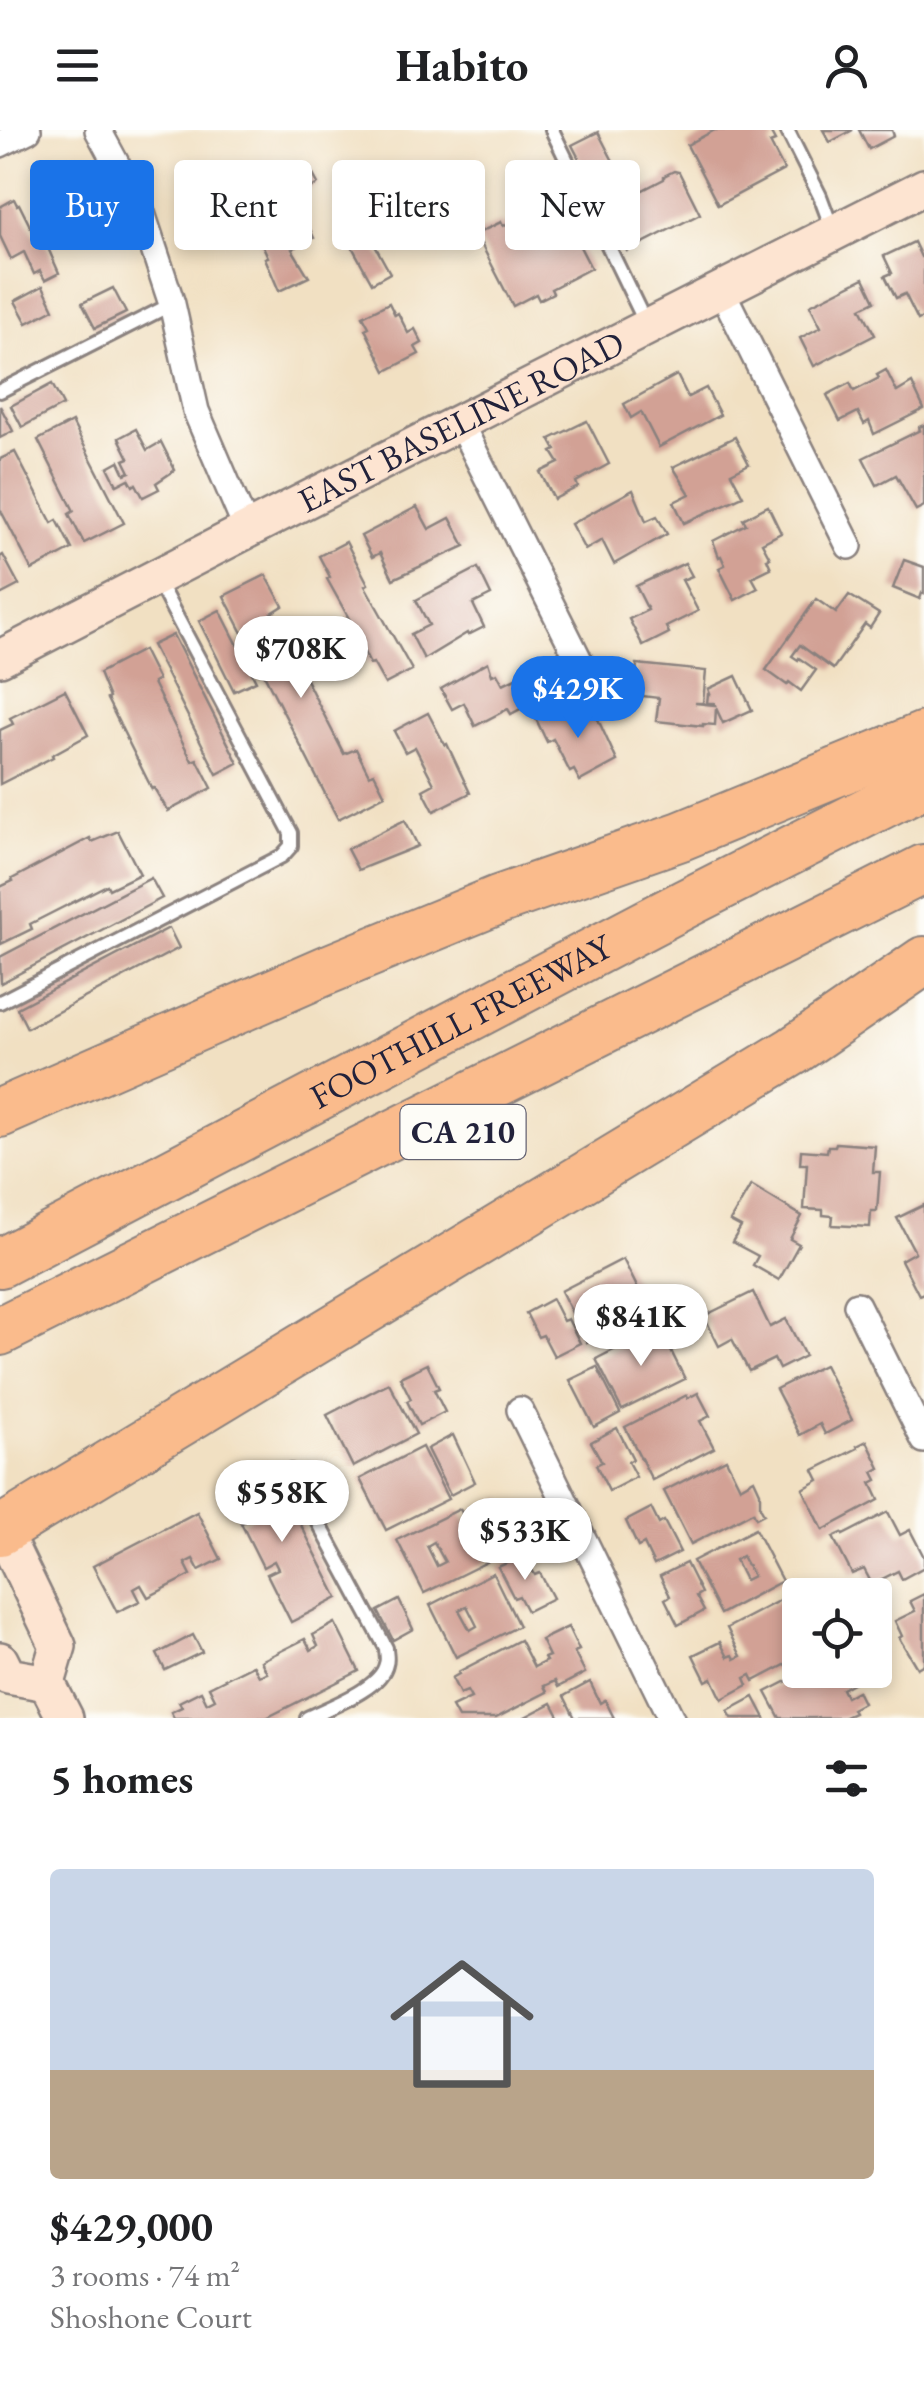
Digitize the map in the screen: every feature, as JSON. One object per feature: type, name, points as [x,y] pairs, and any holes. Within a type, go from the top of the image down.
[{"type":"highway","points":[[0,1114],[480,907],[681,836],[924,736]]},
{"type":"highway","name":"FOOTHILL FREEWAY","points":[[0,1264],[924,783]]},
{"type":"highway","points":[[868,812],[924,815]]},
{"type":"highway","points":[[1,1352],[924,869]]},
{"type":"highway","name":"CA 210","points":[[1,1352],[924,902]]},
{"type":"highway","points":[[1,1531],[794,1051],[924,961]]},
{"type":"main road","name":"EAST BASELINE ROAD","points":[[0,658],[924,187]]},
{"type":"main road","points":[[1,1531],[58,1646],[47,1683],[64,1718]]},
{"type":"main road","points":[[0,1660],[8,1676],[47,1683]]},
{"type":"street","points":[[0,144],[28,130]]},
{"type":"street","points":[[98,130],[140,210],[172,304],[196,411],[247,530]]},
{"type":"street","points":[[722,291],[849,546]]},
{"type":"street","points":[[460,423],[584,670]]},
{"type":"street","points":[[857,1305],[924,1440]]},
{"type":"street","points":[[520,1410],[672,1718]]},
{"type":"lane","points":[[552,130],[648,328]]},
{"type":"lane","points":[[787,130],[834,234]]},
{"type":"lane","points":[[0,391],[172,304]]},
{"type":"lane","points":[[0,1002],[282,856],[291,846],[290,833],[156,578]]},
{"type":"lane","points":[[291,1471],[386,1648],[386,1666],[378,1680],[308,1718]]},
{"type":"building","points":[[715,130],[769,130],[775,141],[770,143],[784,170],[718,205],[687,145]]},
{"type":"building","points":[[823,130],[853,130],[830,142]]},
{"type":"building","points":[[859,130],[892,130],[894,136],[869,149]]},
{"type":"building","points":[[598,132],[612,160],[580,160],[572,145]]},
{"type":"building","points":[[679,172],[700,214],[640,244],[640,191],[664,176]]},
{"type":"building","points":[[14,199],[19,204],[30,226],[30,250],[49,250],[59,273],[45,280],[40,271],[34,274],[24,252],[11,259],[0,236],[0,207]]},
{"type":"building","points":[[501,222],[505,250],[582,250],[591,268],[551,289],[553,293],[539,300],[536,294],[513,306],[484,250],[485,230]]},
{"type":"building","points":[[914,242],[921,257],[924,256],[924,317],[918,320],[905,294],[896,298],[885,276],[892,273],[884,256]]},
{"type":"building","points":[[265,250],[293,250],[309,277],[279,291],[265,258],[268,257]]},
{"type":"building","points":[[354,250],[377,250],[390,273],[372,283]]},
{"type":"building","points":[[864,278],[875,301],[861,308],[875,335],[814,366],[800,338],[821,327],[810,305]]},
{"type":"building","points":[[43,286],[54,309],[27,323],[15,301]]},
{"type":"building","points":[[113,288],[126,313],[95,328],[82,303]]},
{"type":"building","points":[[389,303],[408,333],[415,329],[422,343],[415,347],[419,354],[386,371],[365,329],[369,327],[363,316]]},
{"type":"building","points":[[886,370],[897,392],[912,383],[924,409],[874,434],[869,421],[864,424],[858,412],[840,421],[827,395],[850,383],[854,391]]},
{"type":"building","points":[[677,375],[688,397],[706,388],[720,415],[659,447],[641,412],[631,418],[624,404]]},
{"type":"building","points":[[52,384],[63,405],[22,427],[11,406]]},
{"type":"building","points":[[0,406],[13,431],[0,438]]},
{"type":"building","points":[[587,421],[609,464],[554,499],[540,472],[559,463],[550,439]]},
{"type":"building","points":[[72,422],[124,523],[84,543],[69,514],[74,511],[38,440]]},
{"type":"building","points":[[924,425],[924,506],[916,510],[896,475],[877,485],[863,458]]},
{"type":"building","points":[[136,429],[147,450],[161,442],[175,470],[156,483],[159,489],[143,497],[129,479],[117,485],[108,467],[119,461],[125,474],[130,472],[124,460],[129,458],[119,438]]},
{"type":"building","points":[[735,437],[749,464],[731,473],[743,496],[684,523],[674,502],[690,494],[673,467]]},
{"type":"building","points":[[15,452],[52,523],[57,520],[72,549],[32,570],[0,509],[0,459]]},
{"type":"building","points":[[633,490],[646,521],[657,516],[667,534],[614,564],[602,540],[585,550],[571,524]]},
{"type":"building","points":[[768,506],[781,533],[762,543],[771,568],[752,577],[758,588],[735,600],[719,568],[725,565],[713,541],[746,524],[743,519]]},
{"type":"building","points":[[417,507],[429,529],[450,518],[465,546],[393,579],[380,553],[372,557],[361,536]]},
{"type":"building","points":[[346,542],[368,584],[365,586],[412,670],[385,684],[359,643],[362,642],[327,579],[330,577],[319,556]]},
{"type":"building","points":[[3,555],[19,585],[0,595],[0,557]]},
{"type":"building","points":[[904,560],[924,567],[924,594],[920,599],[893,588]]},
{"type":"building","points":[[685,563],[692,576],[682,580],[698,611],[666,627],[669,633],[643,646],[629,619],[648,610],[636,586]]},
{"type":"building","points":[[478,568],[491,595],[473,604],[484,627],[424,659],[411,634],[429,625],[416,600]]},
{"type":"building","points":[[266,575],[283,606],[272,613],[344,754],[356,749],[385,795],[338,819],[224,596]]},
{"type":"building","points":[[849,595],[879,614],[870,628],[865,624],[833,669],[800,645],[792,656],[816,670],[801,691],[766,670],[816,599],[836,613]]},
{"type":"building","points":[[220,610],[256,681],[234,691],[199,621]]},
{"type":"building","points":[[173,635],[238,763],[217,774],[152,645]]},
{"type":"building","points":[[143,650],[158,680],[153,683],[192,761],[197,759],[212,788],[168,811],[152,789],[107,699],[99,673]]},
{"type":"building","points":[[488,662],[492,675],[497,673],[503,684],[522,675],[535,701],[475,726],[464,703],[452,709],[441,689]]},
{"type":"building","points":[[637,664],[706,671],[703,703],[695,703],[715,705],[707,703],[708,689],[736,676],[752,710],[723,723],[716,708],[715,725],[656,721],[659,698],[634,695]]},
{"type":"building","points":[[65,690],[88,735],[0,784],[0,730],[13,724],[10,718]]},
{"type":"building","points":[[561,704],[571,723],[595,713],[617,761],[580,781],[574,770],[570,772],[553,739],[547,742],[535,717]]},
{"type":"building","points":[[428,713],[470,793],[434,811],[423,790],[434,784],[415,747],[405,752],[394,731]]},
{"type":"building","points":[[405,820],[418,846],[358,870],[347,849]]},
{"type":"building","points":[[118,831],[140,874],[109,889],[107,885],[30,924],[32,929],[1,944],[0,887],[90,838],[92,842]]},
{"type":"building","points":[[151,878],[162,898],[1,983],[0,957]]},
{"type":"building","points":[[169,928],[179,948],[27,1028],[17,1008]]},
{"type":"building","points":[[828,1146],[875,1146],[873,1172],[880,1172],[877,1211],[871,1211],[870,1227],[832,1225],[833,1216],[823,1215],[823,1210],[804,1209],[807,1164],[800,1164],[801,1150],[827,1152]]},
{"type":"building","points":[[751,1185],[802,1216],[790,1239],[799,1244],[779,1280],[753,1265],[758,1256],[732,1242],[741,1227],[730,1221]]},
{"type":"building","points":[[924,1205],[924,1293],[919,1295],[901,1260],[915,1252],[897,1218]]},
{"type":"building","points":[[623,1259],[649,1311],[587,1342],[561,1291]]},
{"type":"building","points":[[753,1292],[770,1327],[786,1319],[805,1356],[779,1369],[774,1359],[749,1371],[732,1339],[719,1346],[704,1316]]},
{"type":"building","points":[[552,1299],[580,1343],[554,1356],[543,1335],[538,1337],[526,1313]]},
{"type":"building","points":[[659,1327],[685,1379],[622,1410],[596,1359]]},
{"type":"building","points":[[427,1364],[445,1412],[419,1425],[400,1377]]},
{"type":"building","points":[[824,1365],[852,1420],[825,1434],[820,1424],[800,1435],[776,1389]]},
{"type":"building","points":[[597,1367],[620,1413],[594,1427],[570,1380]]},
{"type":"building","points":[[389,1383],[416,1434],[353,1467],[327,1415]]},
{"type":"building","points":[[698,1393],[710,1416],[700,1421],[714,1448],[652,1480],[625,1427]]},
{"type":"building","points":[[617,1428],[633,1459],[628,1462],[636,1477],[609,1491],[596,1465],[602,1462],[591,1442]]},
{"type":"building","points":[[453,1435],[475,1482],[450,1495],[427,1449]]},
{"type":"building","points":[[867,1441],[880,1468],[873,1472],[877,1480],[871,1483],[879,1500],[823,1530],[803,1489],[819,1480],[814,1470]]},
{"type":"building","points":[[422,1447],[448,1499],[386,1530],[360,1479]]},
{"type":"building","points":[[726,1459],[740,1487],[754,1479],[764,1514],[756,1518],[753,1512],[691,1544],[664,1491]]},
{"type":"building","points":[[272,1468],[338,1598],[291,1622],[267,1574],[278,1569],[274,1561],[263,1567],[241,1523],[252,1518],[249,1510],[238,1516],[225,1492]]},
{"type":"building","points":[[502,1498],[515,1523],[510,1526],[520,1546],[494,1560],[477,1526],[482,1523],[476,1511]]},
{"type":"building","points":[[651,1508],[659,1524],[664,1521],[680,1552],[654,1565],[644,1544],[638,1547],[626,1521]]},
{"type":"building","points":[[460,1509],[487,1562],[424,1593],[397,1540]],"holes":[[[434,1542],[445,1562],[437,1566],[427,1546]]]},
{"type":"building","points":[[197,1512],[221,1559],[199,1570],[193,1559],[185,1563],[191,1575],[148,1597],[141,1585],[134,1589],[140,1601],[117,1612],[93,1566]]},
{"type":"building","points":[[888,1512],[900,1535],[910,1530],[924,1557],[924,1567],[902,1579],[898,1571],[884,1578],[869,1578],[864,1569],[852,1574],[833,1537]]},
{"type":"building","points":[[755,1529],[782,1581],[720,1614],[693,1561]],"holes":[[[742,1556],[753,1576],[745,1580],[735,1560]]]},
{"type":"building","points":[[524,1555],[535,1575],[540,1573],[553,1598],[527,1611],[519,1596],[514,1598],[498,1567]]},
{"type":"building","points":[[686,1563],[701,1593],[696,1596],[704,1611],[678,1625],[665,1599],[670,1596],[660,1576]]},
{"type":"building","points":[[493,1573],[519,1626],[456,1657],[430,1605]],"holes":[[[467,1606],[477,1626],[470,1630],[459,1610]]]},
{"type":"building","points":[[924,1594],[924,1664],[917,1668],[899,1638],[902,1636],[895,1621],[915,1611],[910,1601]]},
{"type":"building","points":[[782,1599],[782,1666],[754,1681],[751,1675],[745,1678],[748,1685],[722,1699],[712,1678],[706,1681],[693,1655],[720,1642],[728,1657],[741,1656],[727,1628]]},
{"type":"building","points":[[399,1600],[413,1629],[393,1640],[378,1611]]},
{"type":"building","points":[[335,1623],[359,1671],[266,1718],[174,1718],[171,1712],[182,1707],[179,1702],[201,1691],[207,1703],[215,1699],[209,1687],[253,1665],[259,1676],[267,1673],[261,1661],[305,1639],[311,1650],[318,1646],[313,1635]]},
{"type":"building","points":[[568,1627],[579,1650],[574,1652],[585,1673],[558,1687],[555,1681],[544,1686],[547,1692],[496,1718],[458,1718],[452,1707],[471,1698],[467,1691],[460,1694],[452,1678],[458,1672],[520,1640],[534,1667],[549,1656],[541,1640]]},
{"type":"building","points":[[193,1635],[202,1652],[165,1670],[157,1654]]},
{"type":"building","points":[[590,1682],[600,1703],[605,1700],[614,1718],[575,1718],[564,1696]]},
{"type":"building","points":[[782,1684],[782,1688],[844,1688],[846,1697],[857,1691],[863,1703],[843,1718],[780,1718],[766,1692]]},
{"type":"building","points":[[754,1697],[765,1718],[732,1718],[728,1711]]},
{"type":"building","points":[[552,1703],[560,1718],[523,1718]]}]
